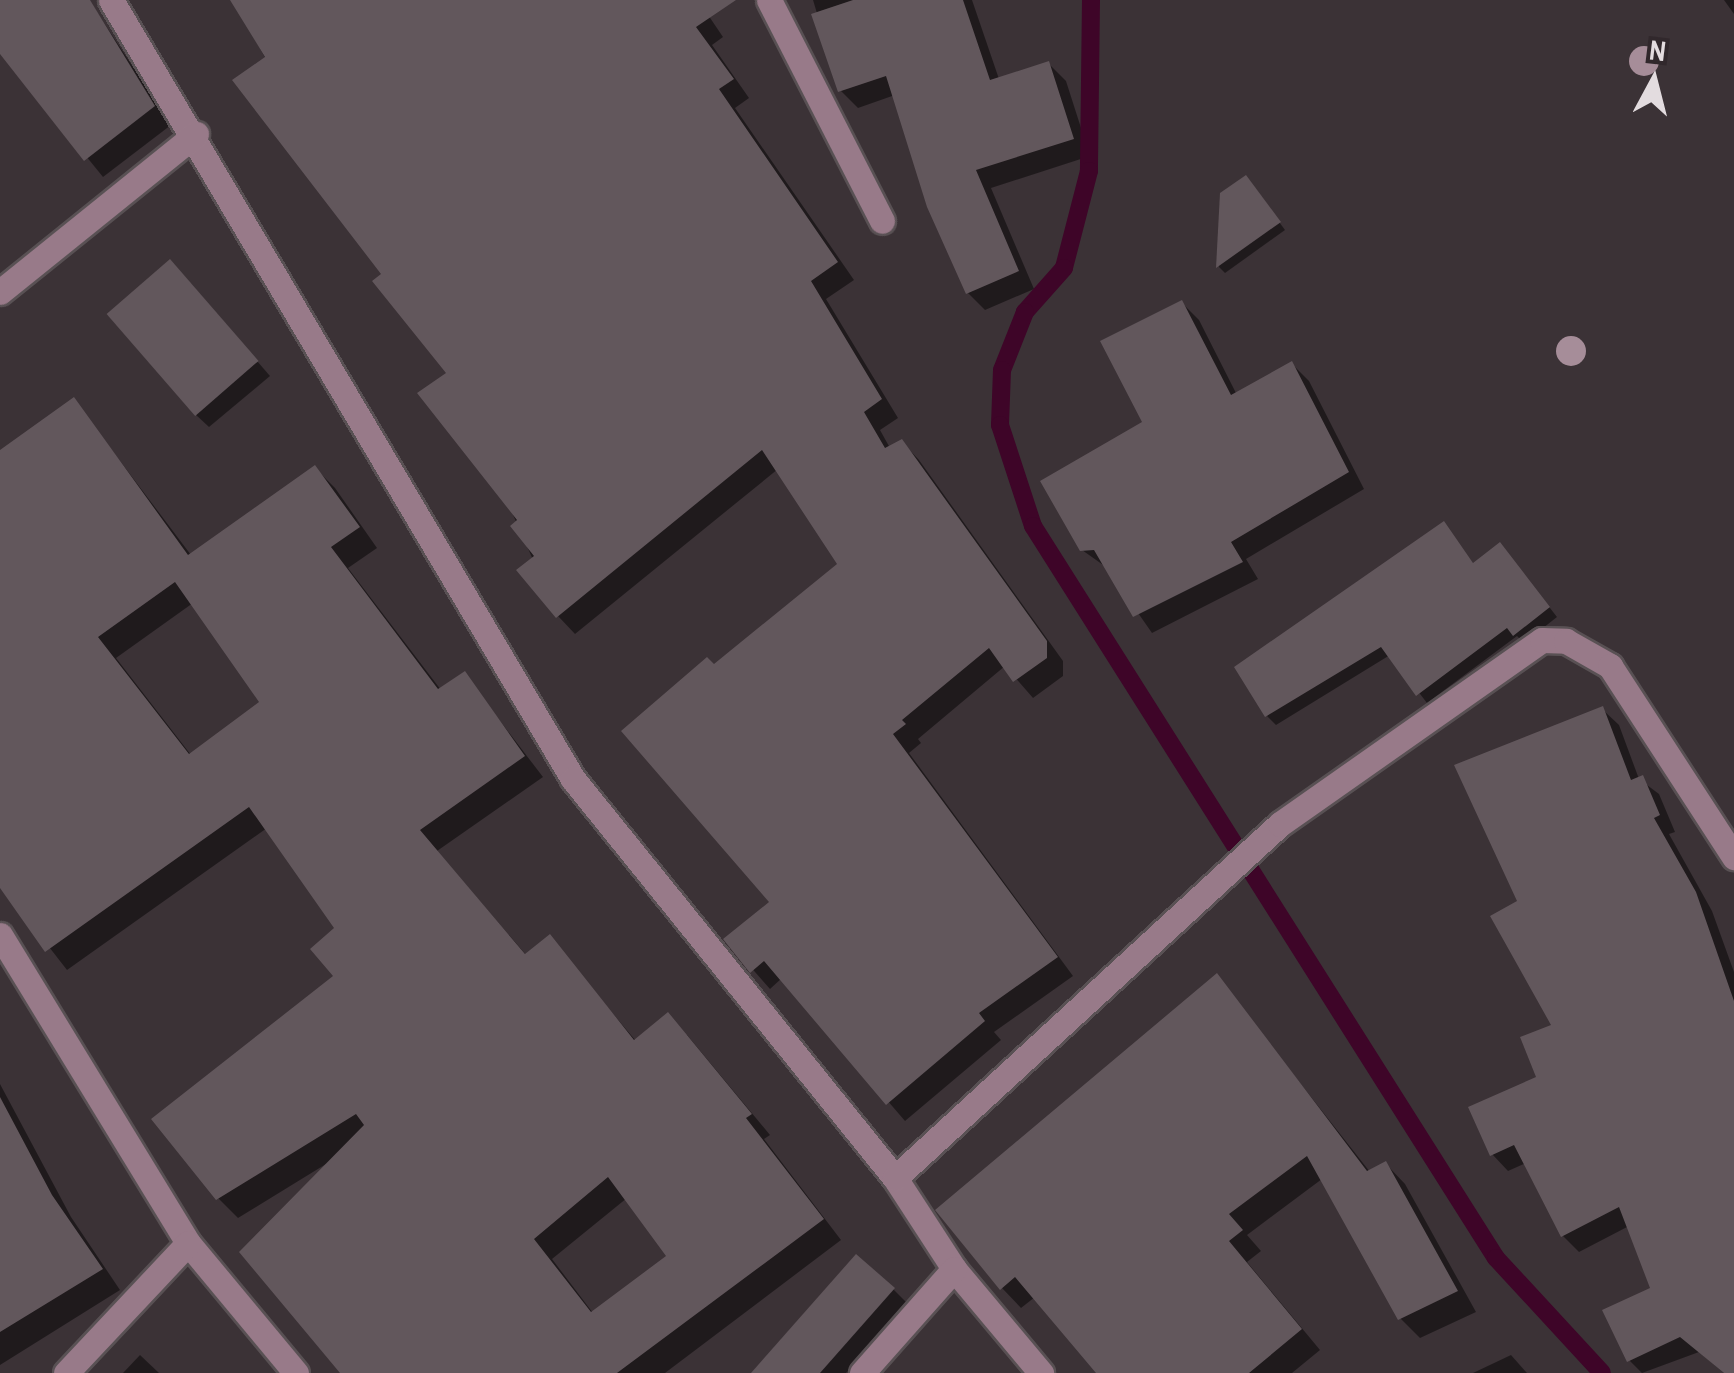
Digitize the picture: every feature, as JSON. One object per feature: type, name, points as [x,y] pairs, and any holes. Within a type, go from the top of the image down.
[{"type":"street","points":[[111,0],[196,134],[573,779],[895,1178],[954,1269],[1041,1373]]},
{"type":"street","points":[[769,0],[882,221]]},
{"type":"street","points":[[0,292],[196,134]]},
{"type":"street","points":[[895,1178],[1209,885],[1280,824],[1542,640],[1588,650],[1619,677],[1734,857]]},
{"type":"street","points":[[0,935],[188,1244],[296,1373]]},
{"type":"street","points":[[66,1373],[188,1244]]},
{"type":"street","points":[[862,1373],[954,1269]]},
{"type":"building","points":[[0,0],[90,0],[155,106],[84,161],[0,54]]},
{"type":"building","points":[[230,0],[736,0],[696,27],[734,79],[719,89],[838,262],[811,281],[882,399],[864,412],[885,448],[902,439],[1047,641],[1047,658],[1013,682],[989,648],[902,720],[906,724],[893,734],[1058,957],[979,1013],[985,1021],[886,1105],[764,961],[750,973],[723,939],[769,902],[621,731],[707,657],[714,664],[837,564],[762,450],[556,618],[516,570],[534,556],[510,526],[517,520],[417,393],[446,373],[372,281],[381,274],[232,80],[265,57]]},
{"type":"building","points":[[853,0],[963,0],[990,80],[1049,61],[1074,139],[976,170],[1019,271],[966,294],[927,207],[886,76],[838,92],[811,14]]},
{"type":"building","points":[[1246,175],[1281,222],[1216,268],[1220,193]]},
{"type":"building","points":[[170,259],[259,361],[195,416],[107,314]]},
{"type":"building","points":[[1182,300],[1231,395],[1292,361],[1349,472],[1231,542],[1243,562],[1133,617],[1094,550],[1080,551],[1040,481],[1142,422],[1100,341]]},
{"type":"building","points":[[74,397],[188,555],[315,465],[360,527],[331,547],[438,689],[465,671],[525,756],[420,830],[525,954],[550,934],[634,1040],[668,1012],[752,1114],[746,1118],[824,1219],[617,1373],[340,1373],[239,1252],[364,1125],[356,1114],[216,1200],[151,1119],[333,976],[310,949],[334,928],[249,807],[45,952],[0,888],[0,450]],"holes":[[[175,582],[259,702],[189,754],[98,637]],[[608,1177],[666,1256],[591,1312],[534,1239]]]},
{"type":"building","points":[[1444,521],[1473,563],[1500,542],[1550,607],[1513,636],[1507,628],[1416,696],[1381,647],[1265,717],[1234,667]]},
{"type":"building","points":[[1603,706],[1631,780],[1643,775],[1660,815],[1654,818],[1696,892],[1734,1001],[1734,1373],[1724,1373],[1680,1337],[1627,1362],[1602,1310],[1650,1288],[1619,1207],[1561,1237],[1514,1145],[1490,1156],[1468,1107],[1536,1077],[1520,1037],[1551,1025],[1490,916],[1517,901],[1454,765]]},
{"type":"building","points":[[1217,973],[1367,1171],[1386,1161],[1458,1291],[1398,1320],[1307,1156],[1229,1214],[1243,1230],[1229,1241],[1302,1329],[1249,1373],[1096,1373],[1015,1277],[1000,1290],[935,1210]]},
{"type":"building","points":[[0,1097],[52,1195],[103,1269],[0,1332]]},
{"type":"building","points":[[856,1254],[895,1288],[820,1373],[751,1373]]},
{"type":"waterway","points":[[1091,0],[1089,171],[1064,268],[1025,312],[1002,370],[1000,425],[1033,526],[1496,1258],[1602,1373]]}]
